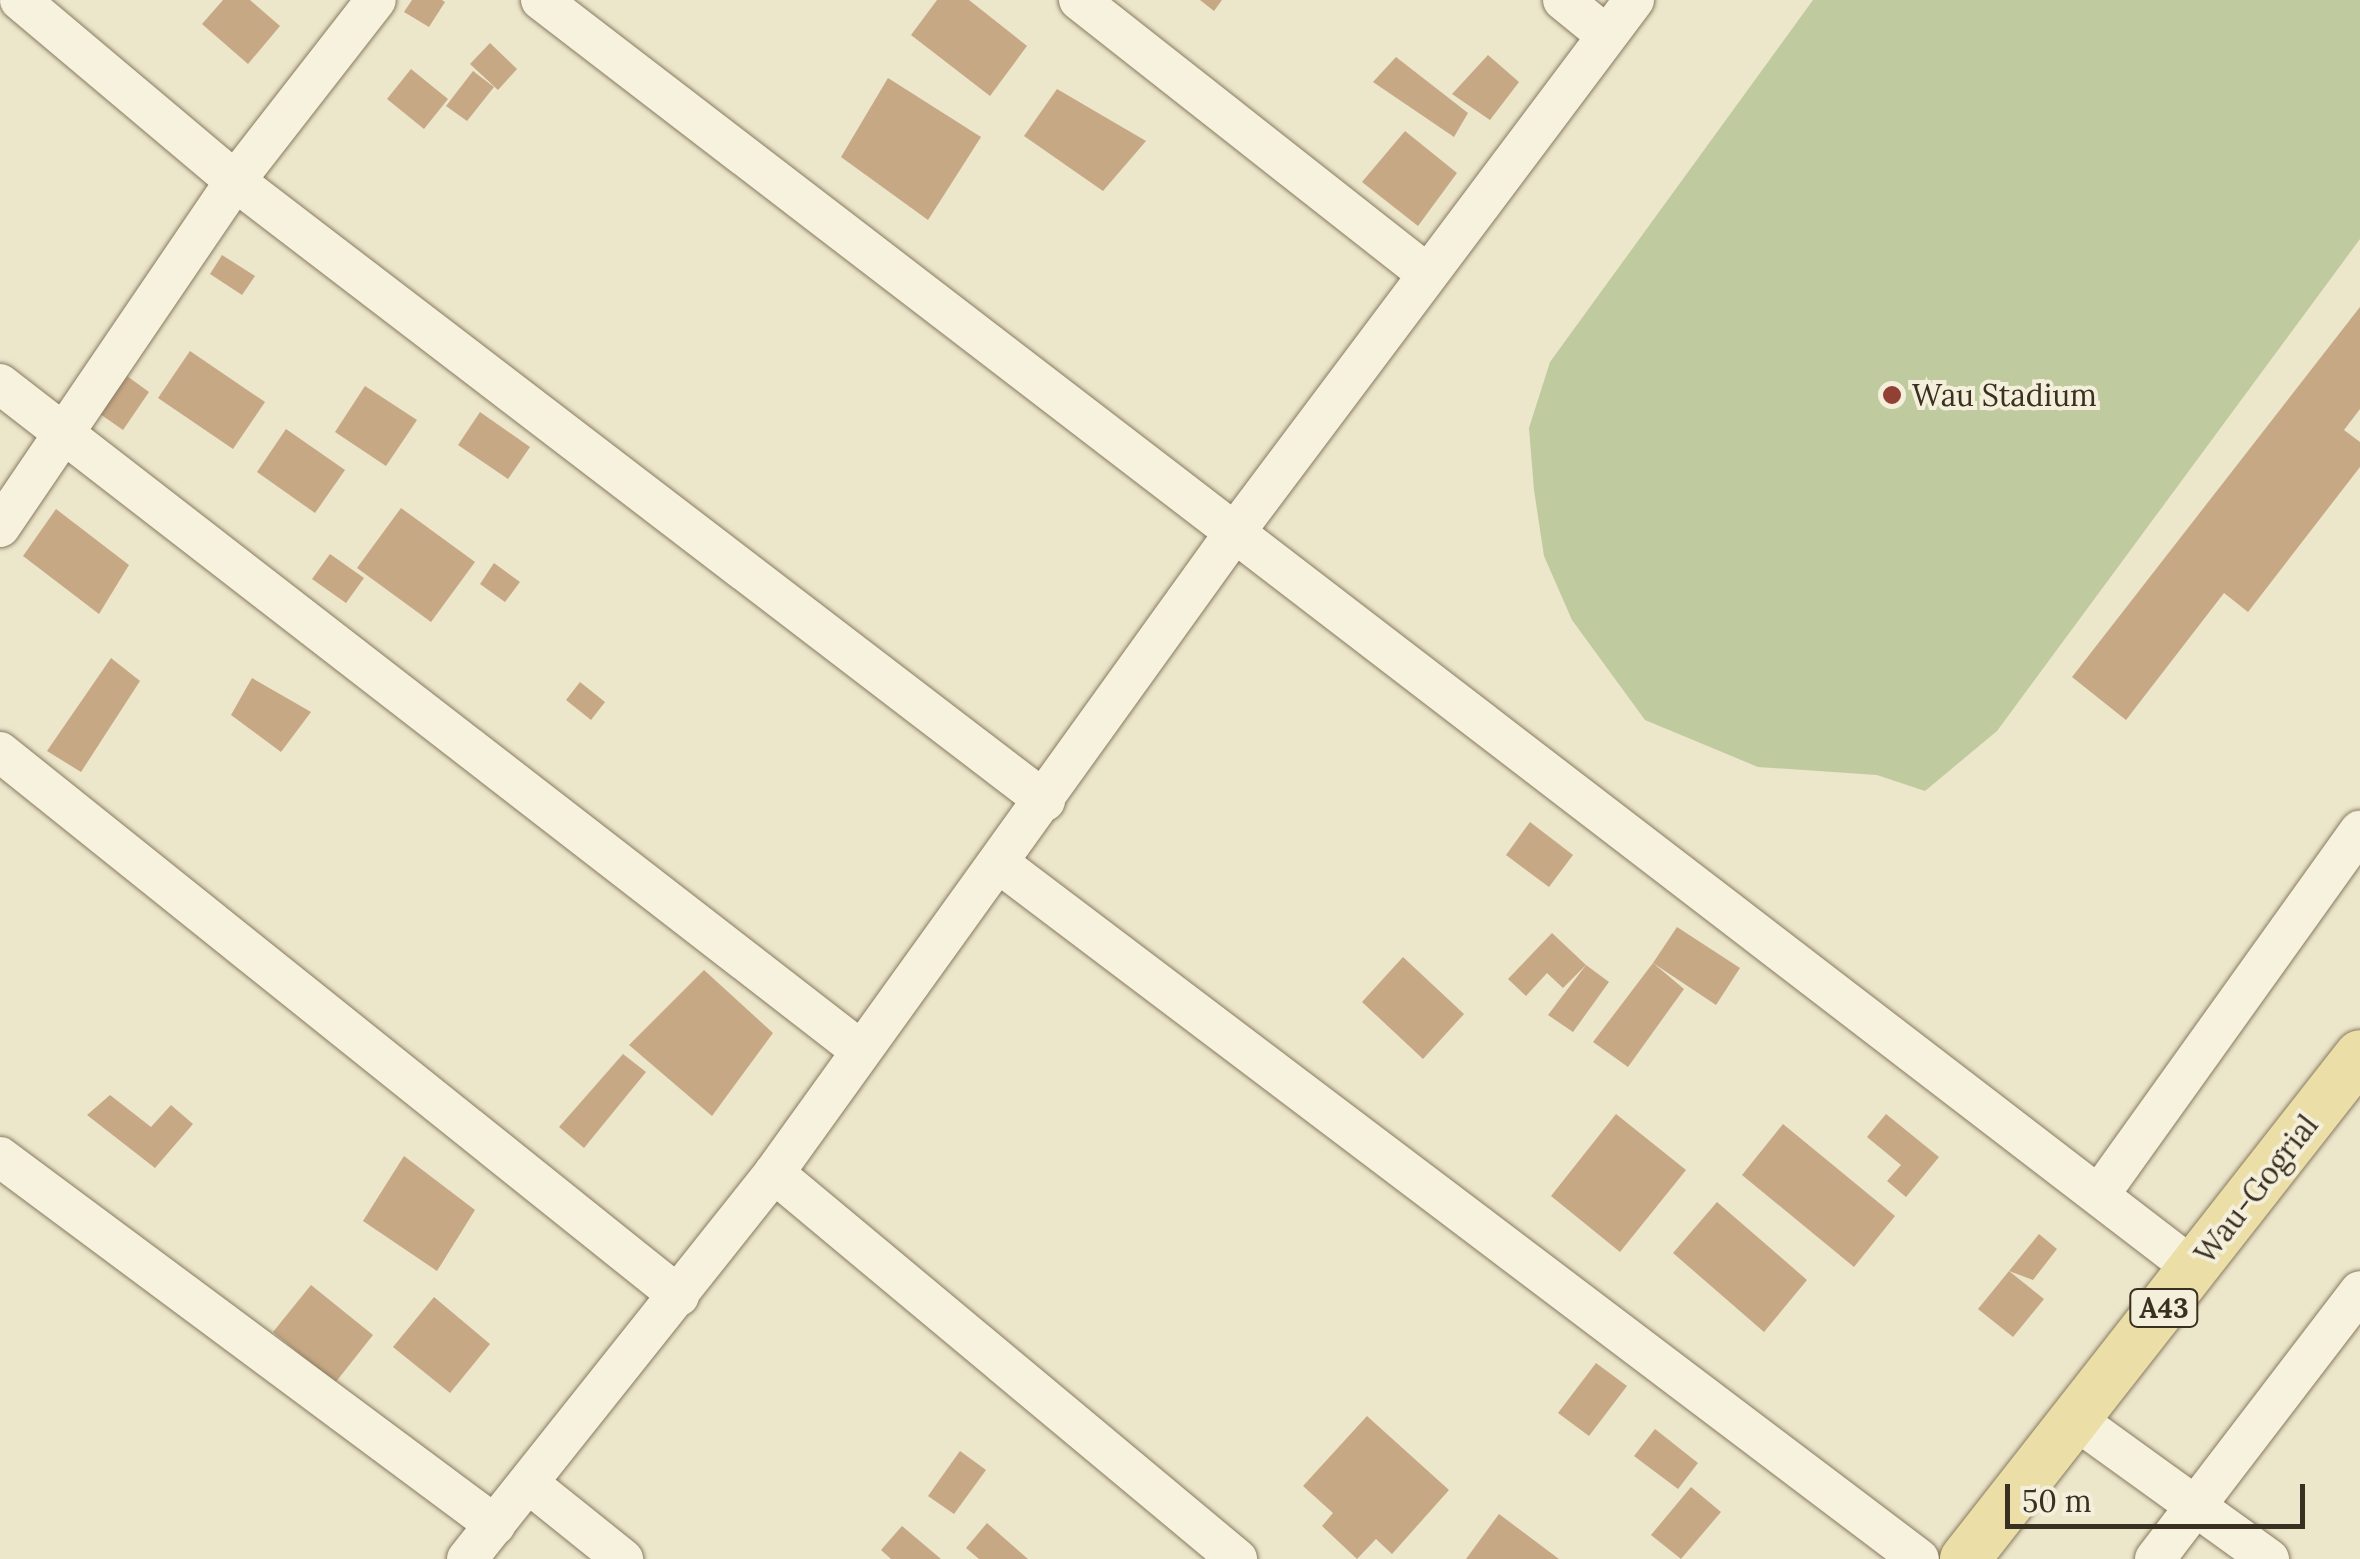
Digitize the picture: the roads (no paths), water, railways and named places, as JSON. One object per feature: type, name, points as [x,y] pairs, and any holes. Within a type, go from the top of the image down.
[{"type":"main road","name":"Wau-Gogrial","points":[[1965,1559],[2360,1054]]},
{"type":"street","points":[[20,0],[235,182],[1044,801]]},
{"type":"street","points":[[0,527],[67,434],[235,182],[376,0]]},
{"type":"street","points":[[542,0],[2194,1269]]},
{"type":"street","points":[[1079,0],[1426,273]]},
{"type":"street","points":[[1563,0],[1606,34]]},
{"type":"street","points":[[467,1559],[774,1173],[860,1050],[1000,864],[1235,532],[1634,0]]},
{"type":"street","points":[[0,384],[860,1050]]},
{"type":"street","points":[[0,752],[679,1296]]},
{"type":"street","points":[[2099,1194],[2360,830]]},
{"type":"street","points":[[1000,864],[1919,1559]]},
{"type":"street","points":[[0,1157],[495,1525]]},
{"type":"street","points":[[774,1173],[1238,1559]]},
{"type":"street","points":[[2155,1559],[2360,1290]]},
{"type":"street","points":[[2076,1420],[2196,1501],[2269,1559]]},
{"type":"street","points":[[528,1483],[623,1559]]},
{"type":"place","name":"Wau Stadium","points":[[1892,395]]}]
